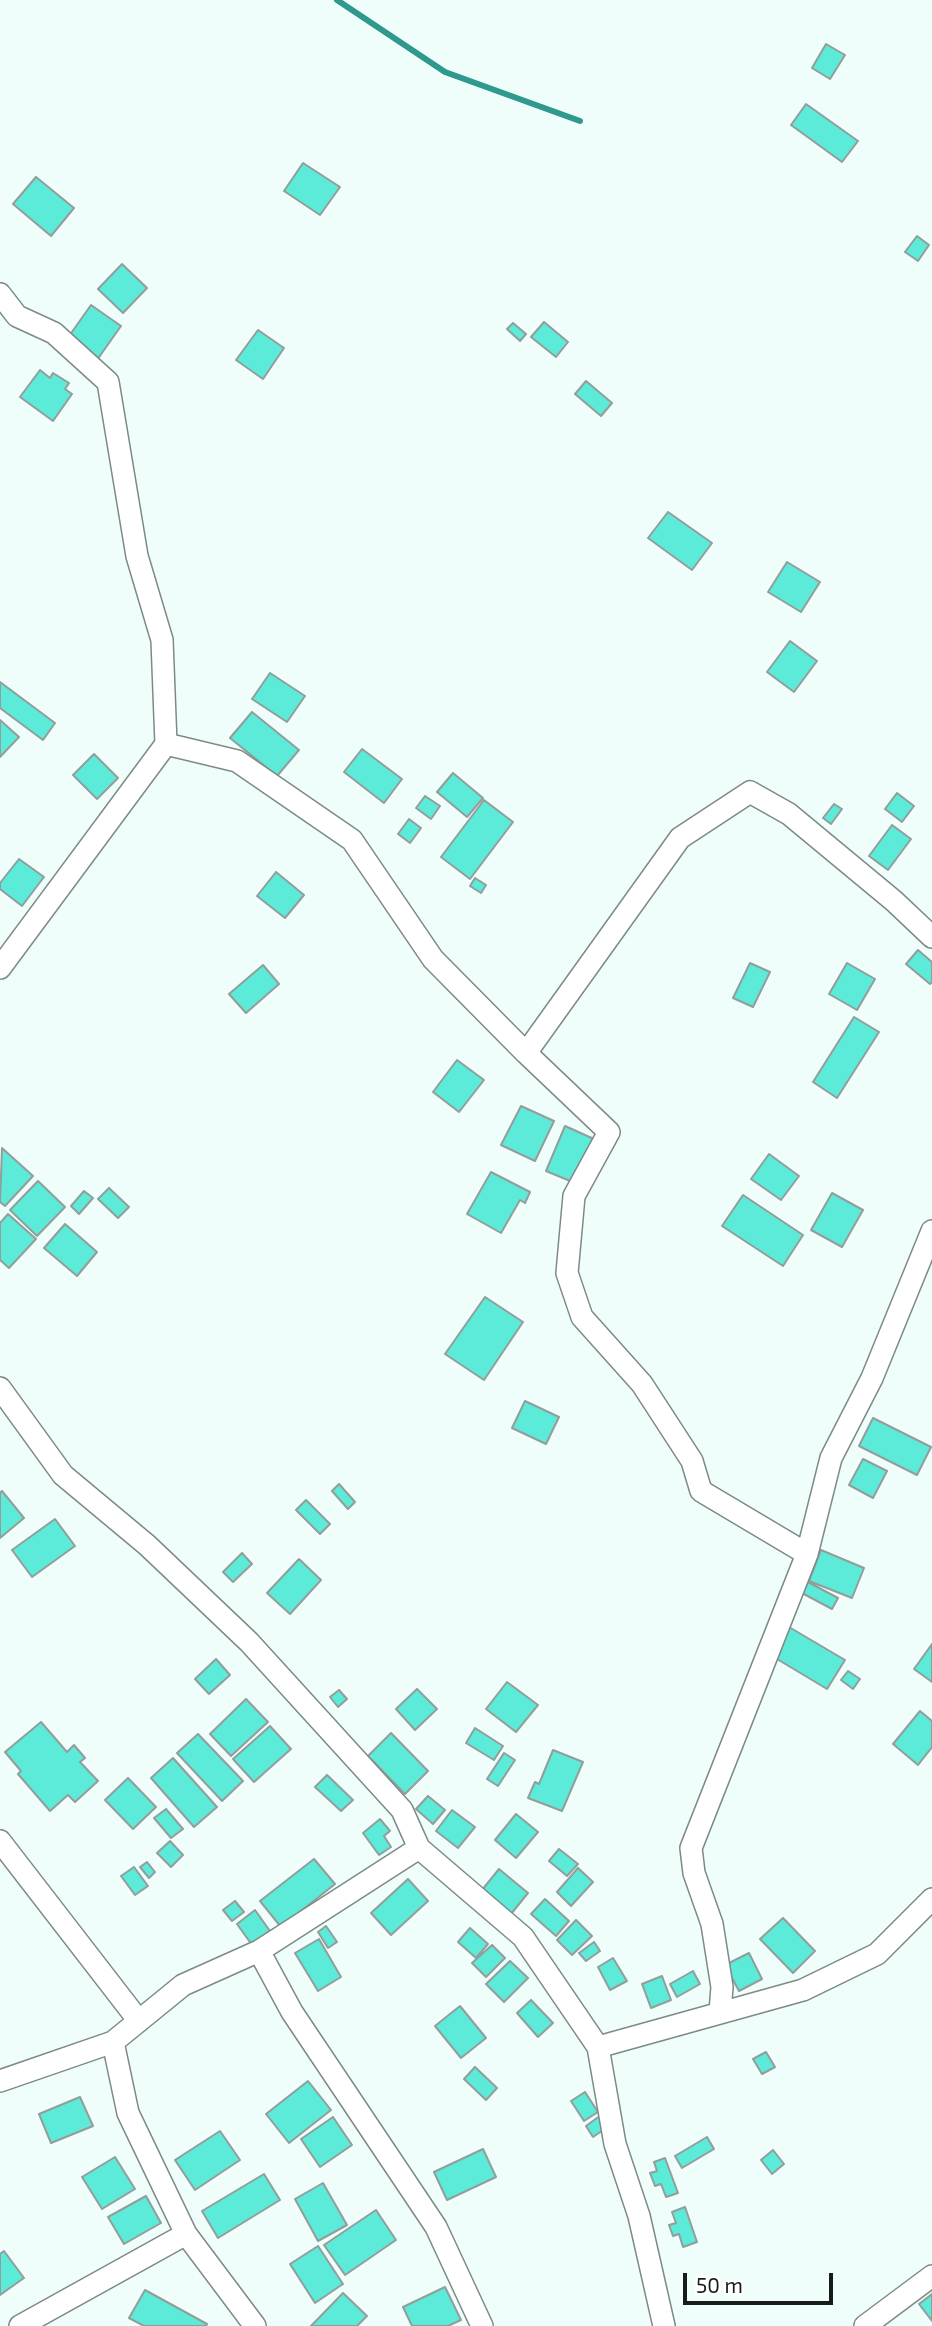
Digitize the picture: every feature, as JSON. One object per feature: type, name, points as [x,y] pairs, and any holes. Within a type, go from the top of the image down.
[{"type":"street","points":[[0,294],[17,316],[54,333],[108,382],[137,556],[162,640],[166,744],[0,968]]},
{"type":"street","points":[[166,744],[237,761],[352,840],[433,959],[609,1132],[574,1196],[568,1273],[582,1317],[642,1384],[692,1461],[701,1491],[807,1554]]},
{"type":"street","points":[[526,1053],[680,838],[750,792],[789,814],[894,901],[932,937]]},
{"type":"street","points":[[720,2012],[722,1987],[712,1924],[694,1873],[691,1848],[807,1554],[831,1458],[872,1378],[932,1231]]},
{"type":"street","points":[[0,1388],[63,1475],[146,1545],[249,1642],[402,1810],[419,1848],[523,1937],[598,2047],[615,2144],[639,2216],[664,2326]]},
{"type":"street","points":[[0,1841],[139,2021]]},
{"type":"street","points":[[0,2081],[113,2042],[183,1985],[259,1951],[419,1848]]},
{"type":"street","points":[[598,2047],[803,1990],[877,1954],[932,1899]]},
{"type":"street","points":[[259,1951],[292,2012],[436,2227],[482,2326]]},
{"type":"street","points":[[113,2042],[128,2113],[186,2234],[255,2326]]},
{"type":"street","points":[[20,2326],[186,2234]]},
{"type":"street","points":[[864,2326],[932,2276]]},
{"type":"building","points":[[826,44],[845,55],[830,79],[812,68]]},
{"type":"building","points":[[806,104],[858,141],[842,162],[791,125]]},
{"type":"building","points":[[303,163],[340,187],[320,215],[284,191]]},
{"type":"building","points":[[36,177],[74,208],[51,236],[13,204]]},
{"type":"building","points":[[917,236],[929,245],[918,261],[905,252]]},
{"type":"building","points":[[122,264],[147,288],[123,313],[98,289]]},
{"type":"building","points":[[91,305],[121,326],[97,360],[67,339]]},
{"type":"building","points":[[544,322],[568,342],[556,357],[531,337]]},
{"type":"building","points":[[513,323],[526,334],[520,341],[507,329]]},
{"type":"building","points":[[258,330],[284,348],[263,379],[236,360]]},
{"type":"building","points":[[40,370],[50,378],[53,373],[69,383],[65,389],[72,394],[53,421],[20,397]]},
{"type":"building","points":[[586,381],[612,403],[601,416],[575,394]]},
{"type":"building","points":[[668,512],[712,543],[692,570],[648,538]]},
{"type":"building","points":[[787,562],[820,582],[801,612],[768,592]]},
{"type":"building","points":[[790,641],[817,661],[794,692],[767,672]]},
{"type":"building","points":[[270,673],[305,696],[287,722],[252,699]]},
{"type":"building","points":[[0,682],[55,723],[43,740],[0,708]]},
{"type":"building","points":[[252,712],[299,750],[277,776],[230,738]]},
{"type":"building","points":[[0,720],[19,737],[0,757]]},
{"type":"building","points":[[362,749],[402,779],[384,803],[344,772]]},
{"type":"building","points":[[94,754],[118,778],[97,799],[73,775]]},
{"type":"building","points":[[453,773],[483,798],[467,817],[437,792]]},
{"type":"building","points":[[897,793],[914,806],[902,822],[885,809]]},
{"type":"building","points":[[425,796],[440,806],[431,819],[416,808]]},
{"type":"building","points":[[484,800],[513,822],[470,879],[441,857]]},
{"type":"building","points":[[834,804],[842,809],[831,824],[823,818]]},
{"type":"building","points":[[409,819],[421,828],[410,843],[398,834]]},
{"type":"building","points":[[892,825],[911,839],[888,870],[869,856]]},
{"type":"building","points":[[19,859],[44,877],[22,906],[0,889],[0,883]]},
{"type":"building","points":[[276,872],[304,895],[285,918],[257,896]]},
{"type":"building","points":[[475,878],[486,885],[481,893],[470,886]]},
{"type":"building","points":[[918,950],[932,962],[930,984],[906,964]]},
{"type":"building","points":[[750,963],[770,972],[753,1007],[733,998]]},
{"type":"building","points":[[847,963],[875,979],[857,1010],[829,994]]},
{"type":"building","points":[[263,965],[279,984],[246,1013],[229,994]]},
{"type":"building","points":[[854,1017],[879,1032],[837,1098],[813,1082]]},
{"type":"building","points":[[457,1060],[484,1080],[459,1112],[433,1092]]},
{"type":"building","points":[[521,1106],[554,1121],[535,1161],[501,1145]]},
{"type":"building","points":[[565,1126],[594,1139],[575,1183],[546,1171]]},
{"type":"building","points":[[2,1148],[33,1176],[5,1206],[0,1202]]},
{"type":"building","points":[[769,1154],[799,1176],[781,1200],[751,1179]]},
{"type":"building","points":[[491,1172],[530,1192],[525,1203],[520,1200],[501,1233],[467,1214]]},
{"type":"building","points":[[38,1181],[65,1207],[37,1236],[10,1210]]},
{"type":"building","points":[[109,1188],[129,1207],[118,1218],[98,1199]]},
{"type":"building","points":[[84,1191],[93,1198],[79,1214],[71,1206]]},
{"type":"building","points":[[832,1193],[863,1210],[842,1247],[811,1230]]},
{"type":"building","points":[[743,1195],[803,1235],[783,1266],[722,1226]]},
{"type":"building","points":[[8,1214],[36,1239],[9,1268],[0,1260],[0,1223]]},
{"type":"building","points":[[65,1224],[97,1252],[77,1276],[44,1248]]},
{"type":"building","points":[[485,1297],[523,1322],[484,1380],[445,1354]]},
{"type":"building","points":[[525,1401],[559,1417],[546,1444],[512,1428]]},
{"type":"building","points":[[873,1418],[931,1447],[917,1475],[859,1446]]},
{"type":"building","points":[[863,1459],[887,1471],[873,1498],[849,1485]]},
{"type":"building","points":[[339,1484],[355,1502],[348,1509],[332,1491]]},
{"type":"building","points":[[2,1491],[24,1518],[0,1538],[0,1493]]},
{"type":"building","points":[[306,1500],[330,1524],[320,1534],[296,1510]]},
{"type":"building","points":[[55,1519],[75,1546],[32,1577],[12,1550]]},
{"type":"building","points":[[821,1550],[864,1568],[852,1598],[809,1581]]},
{"type":"building","points":[[242,1553],[252,1564],[233,1582],[223,1572]]},
{"type":"building","points":[[299,1559],[321,1580],[290,1614],[267,1593]]},
{"type":"building","points":[[808,1582],[838,1598],[832,1609],[802,1593]]},
{"type":"building","points":[[789,1627],[845,1660],[827,1689],[772,1656]]},
{"type":"building","points":[[932,1644],[932,1682],[914,1669]]},
{"type":"building","points":[[216,1659],[230,1675],[209,1694],[195,1679]]},
{"type":"building","points":[[848,1671],[860,1679],[853,1689],[841,1680]]},
{"type":"building","points":[[507,1682],[538,1705],[516,1732],[486,1709]]},
{"type":"building","points":[[417,1689],[437,1709],[415,1730],[396,1709]]},
{"type":"building","points":[[339,1690],[347,1699],[338,1707],[330,1697]]},
{"type":"building","points":[[246,1699],[268,1722],[231,1756],[210,1734]]},
{"type":"building","points":[[920,1711],[932,1721],[932,1747],[918,1765],[893,1744]]},
{"type":"building","points":[[41,1722],[67,1752],[74,1745],[85,1758],[80,1762],[98,1781],[75,1802],[68,1795],[50,1811],[18,1774],[21,1771],[5,1752]]},
{"type":"building","points":[[270,1726],[291,1749],[254,1782],[233,1759]]},
{"type":"building","points":[[475,1728],[503,1746],[494,1760],[466,1743]]},
{"type":"building","points":[[391,1733],[428,1771],[405,1794],[368,1756]]},
{"type":"building","points":[[198,1734],[243,1781],[222,1801],[177,1753]]},
{"type":"building","points":[[553,1750],[583,1762],[562,1811],[528,1798],[535,1782],[539,1784]]},
{"type":"building","points":[[504,1753],[515,1760],[498,1786],[487,1779]]},
{"type":"building","points":[[173,1758],[217,1807],[194,1827],[151,1778]]},
{"type":"building","points":[[327,1775],[353,1800],[341,1811],[315,1787]]},
{"type":"building","points":[[128,1778],[156,1807],[133,1829],[105,1800]]},
{"type":"building","points":[[428,1796],[445,1810],[433,1824],[416,1809]]},
{"type":"building","points":[[166,1809],[183,1829],[171,1838],[154,1818]]},
{"type":"building","points":[[452,1810],[475,1827],[458,1848],[436,1831]]},
{"type":"building","points":[[516,1814],[538,1832],[516,1858],[495,1840]]},
{"type":"building","points":[[380,1819],[390,1831],[384,1836],[391,1847],[379,1855],[363,1833]]},
{"type":"building","points":[[170,1841],[183,1855],[171,1867],[157,1853]]},
{"type":"building","points":[[559,1849],[578,1864],[567,1876],[549,1861]]},
{"type":"building","points":[[314,1859],[335,1884],[281,1927],[260,1901]]},
{"type":"building","points":[[147,1862],[155,1872],[149,1878],[140,1867]]},
{"type":"building","points":[[134,1867],[148,1886],[135,1895],[121,1876]]},
{"type":"building","points":[[578,1868],[593,1882],[571,1906],[557,1892]]},
{"type":"building","points":[[499,1869],[528,1893],[511,1914],[482,1890]]},
{"type":"building","points":[[408,1879],[428,1901],[391,1935],[371,1913]]},
{"type":"building","points":[[545,1899],[569,1921],[556,1936],[531,1914]]},
{"type":"building","points":[[235,1901],[244,1912],[232,1921],[223,1910]]},
{"type":"building","points":[[255,1910],[270,1931],[252,1945],[237,1924]]},
{"type":"building","points":[[783,1918],[815,1951],[793,1973],[760,1939]]},
{"type":"building","points":[[576,1920],[592,1936],[572,1955],[557,1940]]},
{"type":"building","points":[[326,1926],[337,1942],[328,1948],[318,1932]]},
{"type":"building","points":[[470,1928],[488,1944],[476,1958],[458,1942]]},
{"type":"building","points":[[319,1939],[341,1977],[318,1991],[295,1953]]},
{"type":"building","points":[[594,1942],[600,1951],[586,1961],[579,1953]]},
{"type":"building","points":[[492,1945],[505,1958],[486,1977],[472,1963]]},
{"type":"building","points":[[749,1953],[762,1979],[739,1991],[725,1965]]},
{"type":"building","points":[[613,1958],[627,1981],[610,1990],[598,1967]]},
{"type":"building","points":[[510,1961],[528,1978],[504,2002],[486,1984]]},
{"type":"building","points":[[693,1971],[700,1984],[677,1997],[670,1984]]},
{"type":"building","points":[[662,1976],[671,2000],[651,2008],[642,1984]]},
{"type":"building","points":[[531,2000],[553,2023],[538,2037],[517,2013]]},
{"type":"building","points":[[460,2006],[486,2038],[461,2058],[435,2026]]},
{"type":"building","points":[[766,2052],[775,2067],[762,2074],[753,2059]]},
{"type":"building","points":[[475,2067],[497,2088],[486,2100],[464,2079]]},
{"type":"building","points":[[308,2081],[331,2110],[289,2143],[266,2114]]},
{"type":"building","points":[[585,2092],[598,2112],[584,2121],[571,2101]]},
{"type":"building","points":[[80,2097],[93,2126],[51,2143],[39,2114]]},
{"type":"building","points":[[601,2115],[609,2126],[593,2137],[586,2126]]},
{"type":"building","points":[[333,2117],[352,2145],[320,2167],[301,2139]]},
{"type":"building","points":[[220,2131],[240,2160],[195,2190],[175,2160]]},
{"type":"building","points":[[707,2137],[714,2149],[682,2168],[675,2156]]},
{"type":"building","points":[[483,2149],[496,2177],[447,2200],[434,2172]]},
{"type":"building","points":[[773,2150],[784,2164],[772,2174],[761,2160]]},
{"type":"building","points":[[115,2157],[135,2189],[102,2209],[82,2177]]},
{"type":"building","points":[[665,2158],[678,2193],[666,2197],[661,2184],[655,2186],[650,2173],[657,2171],[654,2162]]},
{"type":"building","points":[[264,2174],[280,2200],[218,2238],[202,2211]]},
{"type":"building","points":[[323,2183],[347,2225],[318,2241],[295,2199]]},
{"type":"building","points":[[146,2196],[161,2223],[124,2244],[108,2217]]},
{"type":"building","points":[[685,2207],[697,2242],[683,2247],[679,2234],[673,2236],[669,2225],[676,2223],[672,2212]]},
{"type":"building","points":[[376,2210],[396,2240],[345,2275],[324,2245]]},
{"type":"building","points":[[318,2246],[343,2284],[315,2303],[290,2264]]},
{"type":"building","points":[[4,2251],[24,2278],[0,2295],[0,2254]]},
{"type":"building","points":[[445,2287],[461,2320],[448,2326],[412,2326],[403,2307]]},
{"type":"building","points":[[145,2290],[207,2324],[206,2326],[144,2326],[129,2318]]},
{"type":"building","points":[[343,2293],[367,2316],[357,2326],[311,2326]]},
{"type":"building","points":[[932,2294],[932,2321],[919,2304]]},
{"type":"waterway","points":[[337,0],[445,72],[580,121]]}]
